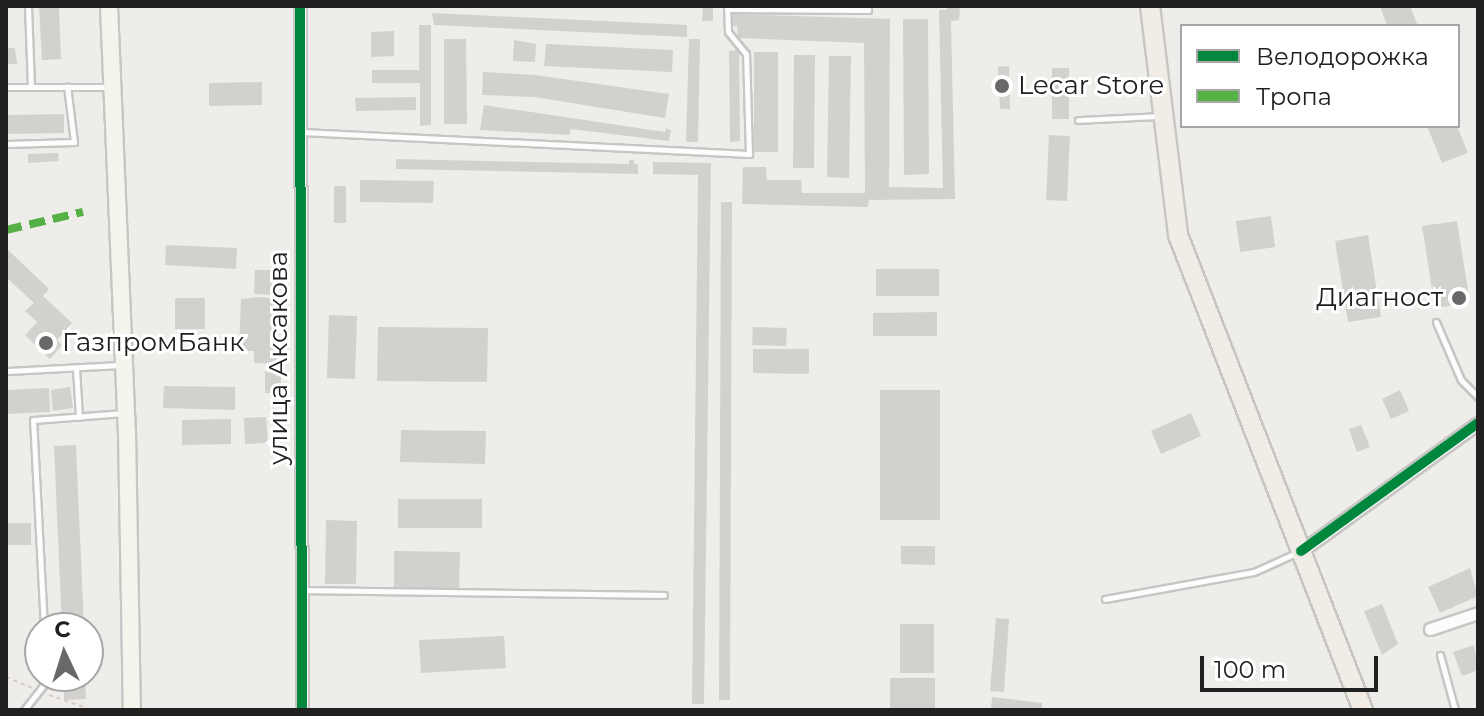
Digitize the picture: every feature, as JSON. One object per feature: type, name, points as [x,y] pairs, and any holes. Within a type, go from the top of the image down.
[{"type":"main road","points":[[109,6],[126,413],[132,710]]},
{"type":"main road","points":[[1150,6],[1161,116],[1178,235],[1363,710]]},
{"type":"street","name":"улица Аксакова","points":[[300,6],[302,710]]},
{"type":"street","points":[[1301,551],[1478,423]]},
{"type":"street","points":[[1430,629],[1478,613]]},
{"type":"lane","points":[[28,6],[31,87]]},
{"type":"lane","points":[[301,132],[749,154],[746,54],[728,32],[727,9],[868,10],[868,6]]},
{"type":"lane","points":[[6,144],[74,142],[67,86]]},
{"type":"lane","points":[[6,87],[113,87]]},
{"type":"lane","points":[[1078,120],[1161,116]]},
{"type":"lane","points":[[1436,322],[1461,380],[1478,397]]},
{"type":"lane","points":[[6,371],[123,365]]},
{"type":"lane","points":[[76,368],[79,417]]},
{"type":"lane","points":[[43,612],[33,420],[126,413]]},
{"type":"lane","points":[[1105,599],[1254,572],[1301,551]]},
{"type":"lane","points":[[301,590],[664,595]]},
{"type":"lane","points":[[1440,655],[1455,710]]},
{"type":"lane","points":[[24,710],[38,692]]},
{"type":"path","points":[[42,692],[93,710]]},
{"type":"building","points":[[39,6],[59,6],[61,59],[42,60]]},
{"type":"building","points":[[703,6],[713,6],[713,21],[702,21]]},
{"type":"building","points":[[947,6],[958,6],[960,10],[959,20],[951,21],[955,199],[869,200],[868,207],[742,204],[743,167],[766,167],[767,180],[801,180],[802,193],[865,193],[864,43],[738,38],[737,26],[732,26],[733,14],[890,19],[889,187],[943,188],[939,10],[947,10]]},
{"type":"building","points":[[1380,6],[1410,6],[1417,24],[1386,24]]},
{"type":"building","points":[[432,13],[687,25],[687,37],[434,25]]},
{"type":"building","points":[[903,19],[928,19],[929,174],[904,175]]},
{"type":"building","points":[[419,25],[431,25],[431,125],[420,126],[420,83],[372,83],[372,70],[419,70]]},
{"type":"building","points":[[394,31],[394,56],[371,57],[371,32]]},
{"type":"building","points":[[444,39],[466,39],[467,124],[444,124]]},
{"type":"building","points":[[689,39],[700,39],[698,142],[686,142]]},
{"type":"building","points":[[514,40],[536,44],[535,62],[513,61]]},
{"type":"building","points":[[546,44],[673,50],[672,72],[544,66]]},
{"type":"building","points":[[6,48],[15,48],[17,64],[7,64]]},
{"type":"building","points":[[739,50],[740,141],[730,142],[729,51]]},
{"type":"building","points":[[754,52],[778,52],[778,152],[754,152]]},
{"type":"building","points":[[794,55],[815,55],[814,168],[793,168]]},
{"type":"building","points":[[829,56],[851,56],[849,178],[827,177]]},
{"type":"building","points":[[1009,66],[1010,109],[1000,109],[998,67]]},
{"type":"building","points":[[1052,68],[1069,68],[1069,119],[1052,119]]},
{"type":"building","points":[[483,72],[535,75],[669,94],[665,118],[534,97],[482,95]]},
{"type":"building","points":[[262,82],[262,105],[209,106],[209,83]]},
{"type":"building","points":[[416,97],[416,110],[356,111],[355,98]]},
{"type":"building","points":[[484,105],[665,132],[666,128],[671,130],[669,141],[571,129],[569,135],[480,130]]},
{"type":"building","points":[[64,114],[64,133],[6,134],[6,115]]},
{"type":"building","points":[[1428,128],[1458,128],[1468,153],[1442,163]]},
{"type":"building","points":[[1049,135],[1070,136],[1067,201],[1046,200]]},
{"type":"building","points":[[58,153],[59,161],[28,163],[28,154]]},
{"type":"building","points":[[396,159],[629,164],[629,160],[634,160],[634,164],[638,164],[638,174],[396,169]]},
{"type":"building","points":[[653,162],[711,163],[704,704],[692,704],[698,175],[653,174]]},
{"type":"building","points":[[360,180],[434,181],[433,203],[360,202]]},
{"type":"building","points":[[334,186],[346,186],[346,223],[334,223]]},
{"type":"building","points":[[721,202],[732,202],[730,700],[719,700]]},
{"type":"building","points":[[1271,216],[1275,247],[1240,252],[1236,221]]},
{"type":"building","points":[[1457,221],[1470,303],[1435,308],[1422,226]]},
{"type":"building","points":[[1368,235],[1381,317],[1348,322],[1335,241]]},
{"type":"building","points":[[166,245],[237,248],[236,269],[165,265]]},
{"type":"building","points":[[6,248],[49,289],[43,296],[72,323],[57,340],[62,345],[50,359],[25,335],[37,322],[25,311],[34,303],[6,277]]},
{"type":"building","points":[[876,269],[939,269],[939,296],[876,296]]},
{"type":"building","points":[[255,270],[275,270],[274,295],[254,294]]},
{"type":"building","points":[[175,298],[205,298],[205,329],[175,329]]},
{"type":"building","points":[[241,299],[277,299],[277,364],[254,363],[254,351],[239,351]]},
{"type":"building","points":[[937,312],[937,336],[873,336],[873,313]]},
{"type":"building","points":[[329,315],[357,316],[355,379],[327,378]]},
{"type":"building","points":[[378,327],[488,328],[487,382],[377,381]]},
{"type":"building","points":[[753,327],[787,328],[786,346],[752,345]]},
{"type":"building","points":[[753,349],[809,349],[809,374],[753,373]]},
{"type":"building","points":[[265,371],[281,371],[281,394],[265,393]]},
{"type":"building","points":[[164,386],[235,387],[235,410],[163,408]]},
{"type":"building","points":[[70,387],[73,408],[53,411],[51,390]]},
{"type":"building","points":[[49,388],[50,412],[6,414],[6,390]]},
{"type":"building","points":[[880,390],[940,390],[940,520],[880,520]]},
{"type":"building","points":[[1400,390],[1409,411],[1391,419],[1382,399]]},
{"type":"building","points":[[1191,413],[1201,436],[1161,454],[1151,431]]},
{"type":"building","points":[[266,417],[268,443],[245,444],[244,418]]},
{"type":"building","points":[[231,419],[231,444],[182,445],[182,420]]},
{"type":"building","points":[[1361,425],[1370,447],[1357,452],[1349,429]]},
{"type":"building","points":[[401,430],[486,431],[485,464],[400,462]]},
{"type":"building","points":[[76,445],[83,612],[61,612],[54,446]]},
{"type":"building","points":[[398,499],[482,499],[482,528],[398,528]]},
{"type":"building","points":[[326,520],[357,521],[356,584],[325,584]]},
{"type":"building","points":[[6,523],[31,523],[31,545],[6,545]]},
{"type":"building","points":[[901,546],[935,546],[935,565],[901,564]]},
{"type":"building","points":[[394,551],[460,552],[459,591],[394,591]]},
{"type":"building","points":[[1470,568],[1478,596],[1440,613],[1428,587]]},
{"type":"building","points":[[1382,604],[1398,644],[1382,655],[1364,611]]},
{"type":"building","points":[[996,618],[1009,619],[1004,692],[990,691]]},
{"type":"building","points":[[900,624],[934,624],[934,673],[900,673]]},
{"type":"building","points":[[504,636],[506,668],[421,673],[419,640]]},
{"type":"building","points":[[1474,645],[1478,670],[1462,676],[1453,652]]},
{"type":"building","points":[[890,678],[935,678],[935,710],[890,710]]},
{"type":"building","points":[[64,692],[86,692],[86,699],[64,700]]},
{"type":"building","points":[[992,697],[1042,703],[1042,710],[991,710]]},
{"type":"marked path","points":[[6,230],[83,212]]},
{"type":"cycle path","points":[[300,6],[302,710]]},
{"type":"cycle path","points":[[1301,551],[1478,423]]},
{"type":"place","name":"Lecar Store","points":[[1002,86]]},
{"type":"place","name":"Диагност","points":[[1459,298]]},
{"type":"place","name":"ГазпромБанк","points":[[46,343]]}]
